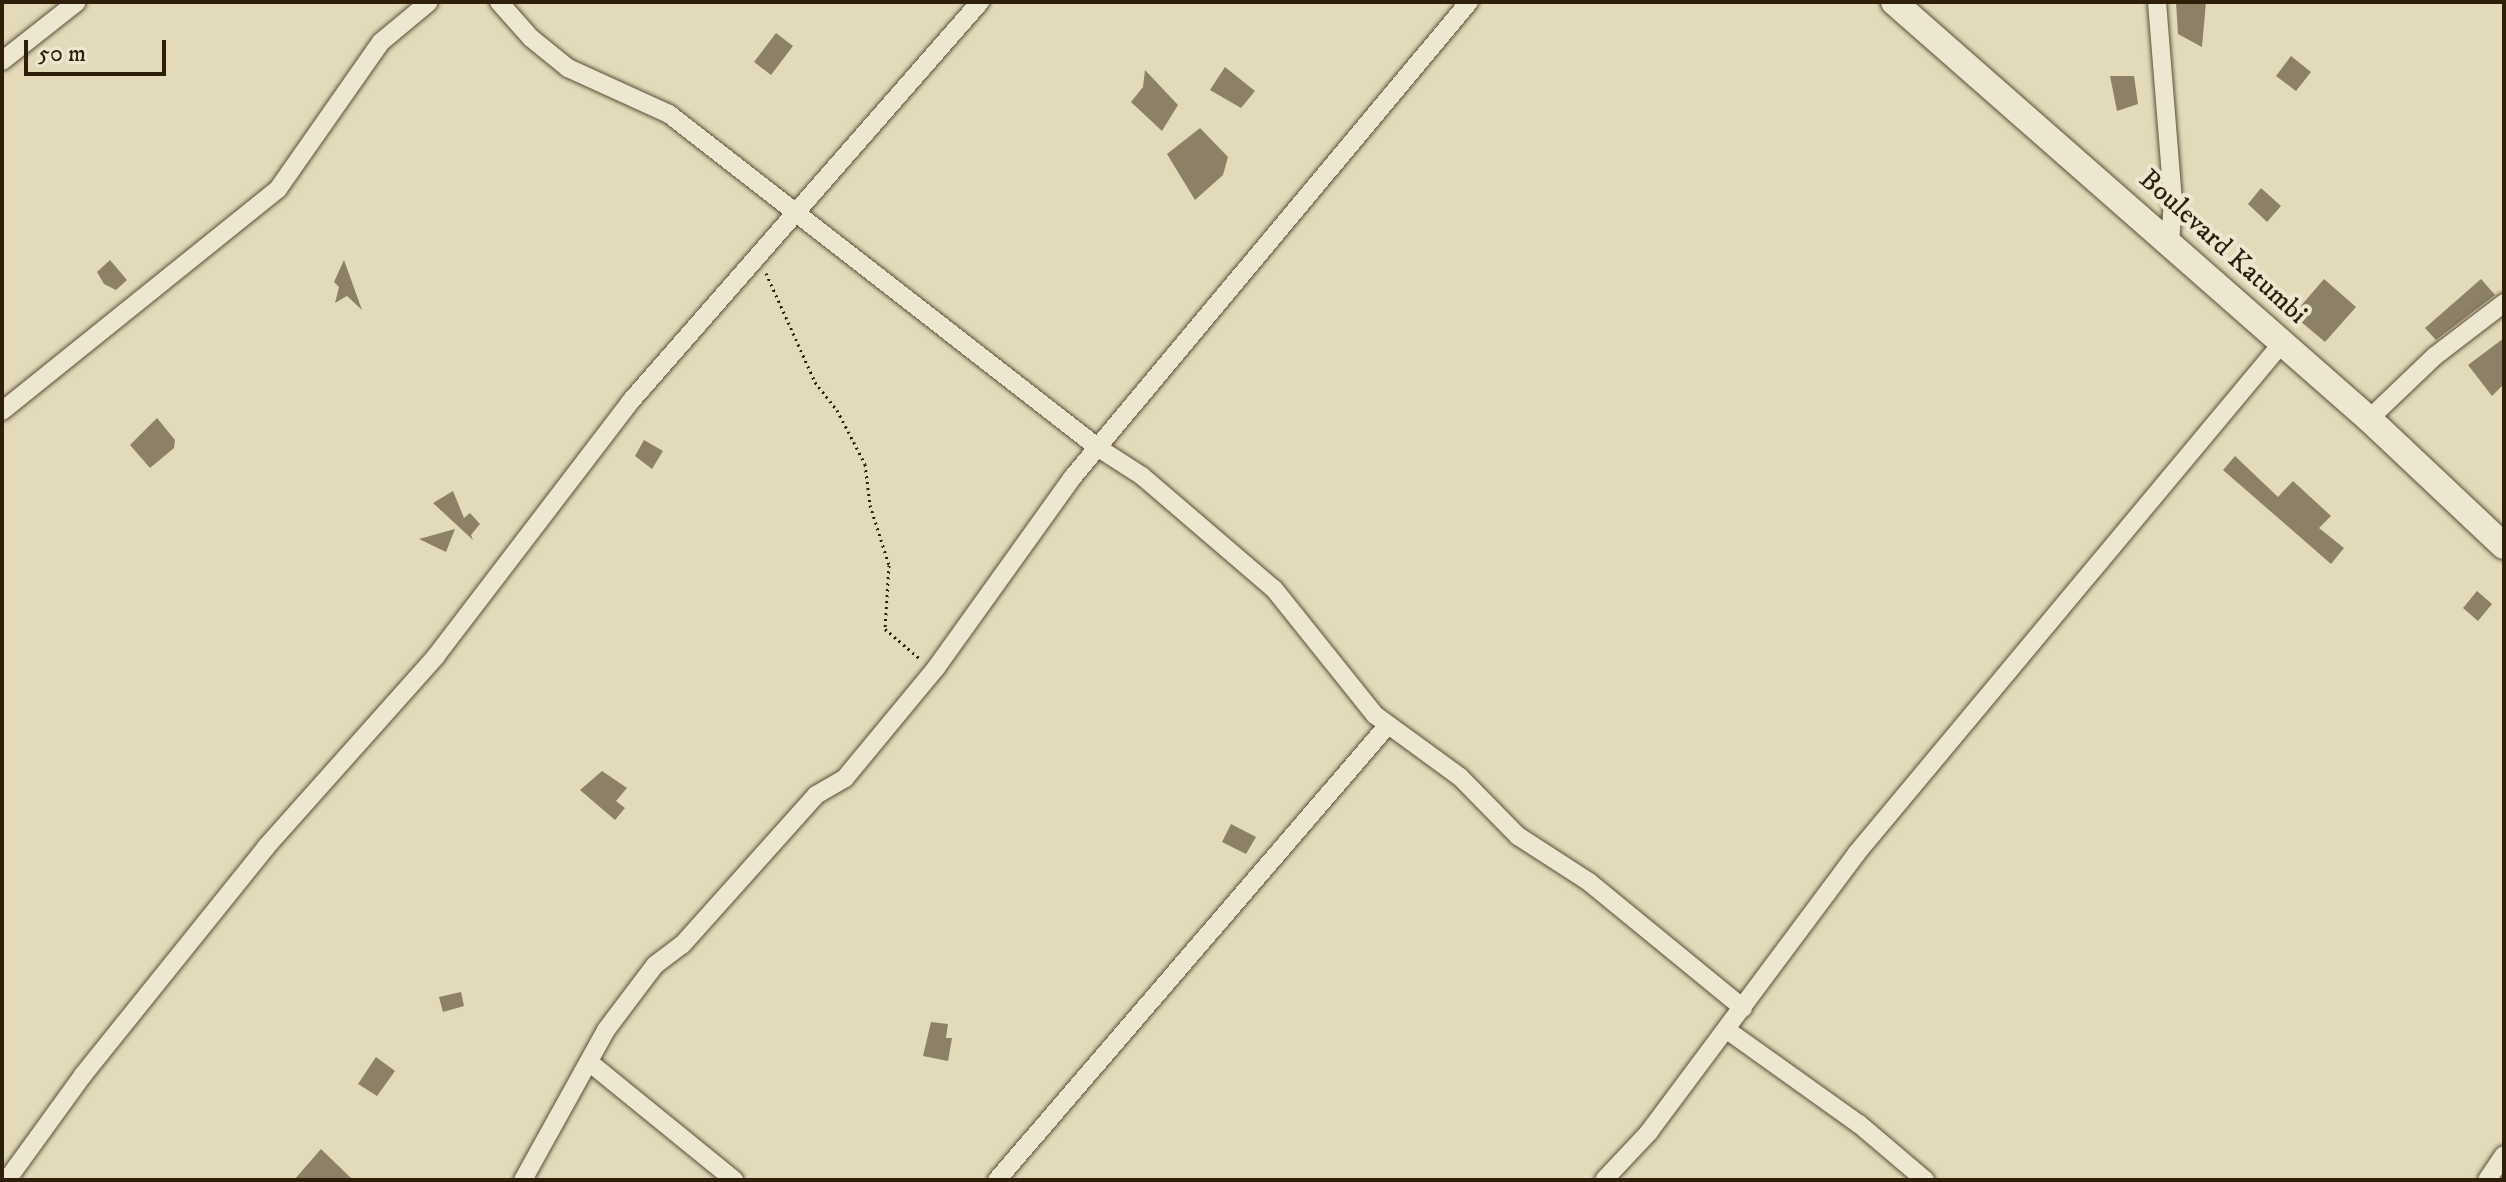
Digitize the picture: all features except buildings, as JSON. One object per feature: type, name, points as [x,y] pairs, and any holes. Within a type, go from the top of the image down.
[{"type":"street","points":[[2,61],[77,2]]},
{"type":"street","points":[[2,411],[278,189],[381,42],[429,2]]},
{"type":"street","points":[[499,2],[531,38],[568,68],[669,114],[793,213],[897,288],[1097,447],[1142,476],[1274,589],[1388,725],[1460,777],[1518,836],[1589,882],[1743,1008]]},
{"type":"street","points":[[7,1180],[190,940],[436,656],[630,402],[980,2]]},
{"type":"street","points":[[523,1180],[589,1062],[655,965],[682,945],[816,795],[845,778],[936,668],[979,601],[1097,447],[1469,2]]},
{"type":"street","name":"Boulevard Katumbi","points":[[1894,2],[2369,419],[2504,546]]},
{"type":"street","points":[[2157,2],[2173,200],[2170,244]]},
{"type":"street","points":[[2369,419],[2467,328],[2504,303]]},
{"type":"street","points":[[1604,1180],[1727,1030],[1856,854],[2282,343]]},
{"type":"street","points":[[997,1180],[1388,725]]},
{"type":"street","points":[[1727,1030],[1859,1124],[1925,1180]]},
{"type":"street","points":[[589,1062],[734,1180]]},
{"type":"street","points":[[2487,1180],[2504,1155]]},
{"type":"path","points":[[754,257],[778,292],[815,382],[837,410],[865,464],[870,505],[889,565],[885,629],[936,668]]}]
